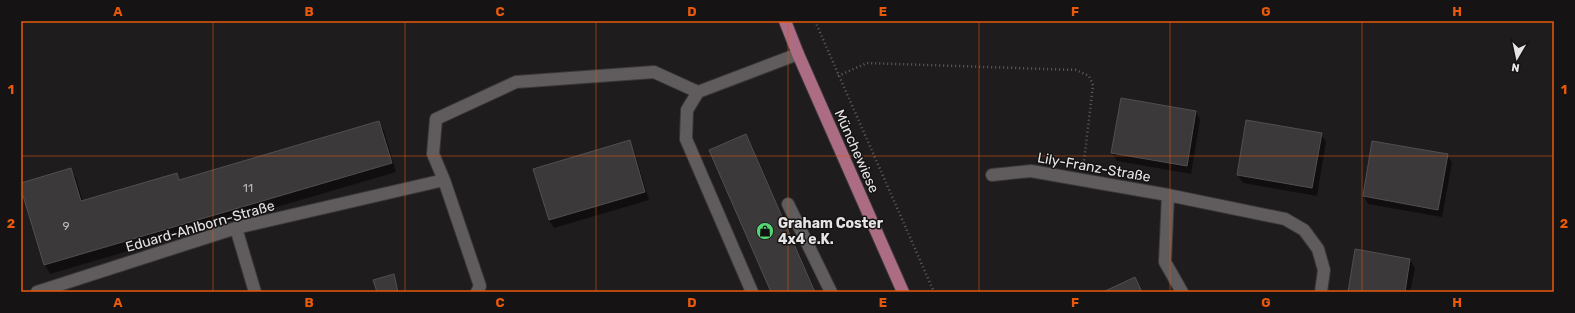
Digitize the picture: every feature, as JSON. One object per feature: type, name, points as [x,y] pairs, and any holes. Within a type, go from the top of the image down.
[{"type":"main road","name":"Münchewiese","points":[[787,21],[798,54],[903,292]]},
{"type":"street","points":[[752,292],[686,139],[686,110],[698,92],[798,54]]},
{"type":"street","points":[[477,292],[480,286],[444,180],[433,154],[436,119],[516,82],[654,72],[698,92]]},
{"type":"street","name":"Lily-Franz-Straße","points":[[992,175],[1031,171],[1168,195],[1285,219],[1304,230],[1318,249],[1324,270],[1320,292]]},
{"type":"street","name":"Eduard-Ahlborn-Straße","points":[[38,292],[236,228],[444,180]]},
{"type":"street","points":[[1168,195],[1165,262],[1182,292]]},
{"type":"street","points":[[788,204],[831,292]]},
{"type":"street","points":[[236,228],[255,292]]},
{"type":"path","points":[[814,21],[934,292]]},
{"type":"path","points":[[838,76],[867,63],[1076,70],[1089,76],[1093,85],[1082,180]]},
{"type":"building","points":[[1121,98],[1196,111],[1187,166],[1111,153]]},
{"type":"building","points":[[1246,120],[1322,133],[1312,188],[1237,175]]},
{"type":"building","points":[[379,121],[392,163],[44,265],[21,189],[21,183],[71,168],[81,201],[177,173],[179,180]]},
{"type":"building","points":[[746,134],[815,292],[771,292],[709,150]]},
{"type":"building","points":[[630,140],[645,192],[549,220],[533,169]]},
{"type":"building","points":[[1372,141],[1448,154],[1438,210],[1363,196]]},
{"type":"building","points":[[1355,249],[1410,259],[1405,292],[1348,292]]},
{"type":"building","points":[[394,274],[398,292],[377,292],[373,280]]},
{"type":"building","points":[[1135,277],[1142,292],[1103,292]]},
{"type":"place","name":"Graham Coster 4x4 e.K.","points":[[765,231]]}]
